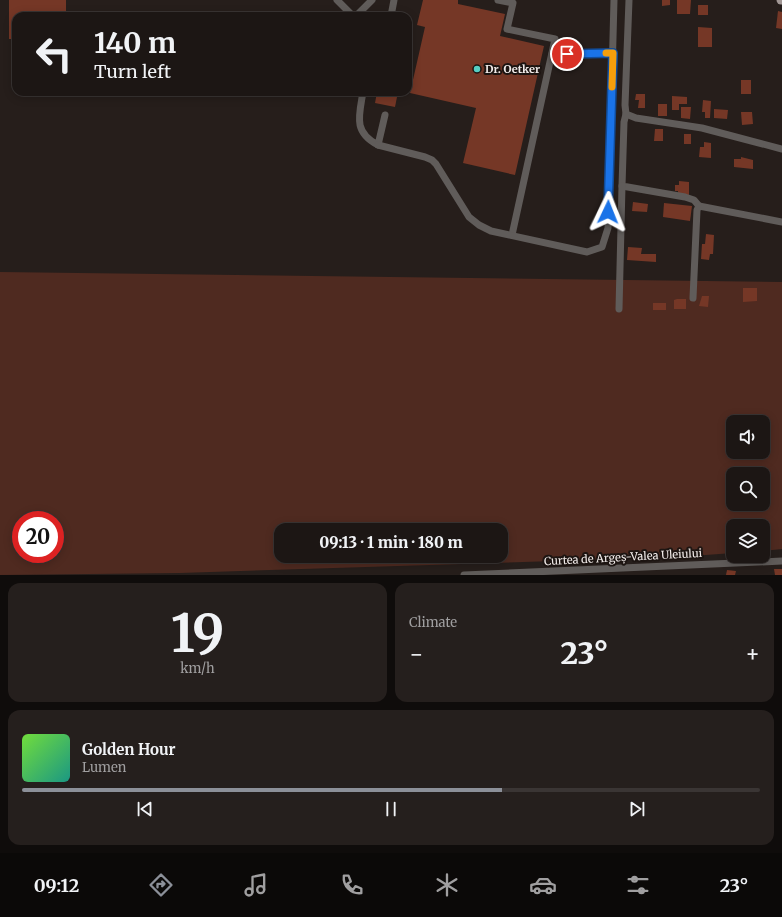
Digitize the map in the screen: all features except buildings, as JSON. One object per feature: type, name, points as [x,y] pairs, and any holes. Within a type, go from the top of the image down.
[{"type":"street","points":[[337,0],[349,12]]},
{"type":"street","points":[[360,12],[372,0]]},
{"type":"street","points":[[392,12],[394,0]]},
{"type":"street","points":[[498,0],[513,3],[507,29],[555,39],[512,235]]},
{"type":"street","points":[[362,96],[359,122],[361,130],[370,141],[378,145],[426,157],[432,160],[469,217],[479,225],[491,231],[586,252],[602,247],[608,228],[614,0]]},
{"type":"street","points":[[619,308],[629,0]]},
{"type":"street","points":[[552,54],[613,53]]},
{"type":"street","points":[[626,114],[636,118],[702,128],[782,149]]},
{"type":"street","points":[[378,145],[385,115]]},
{"type":"street","points":[[622,186],[685,197],[694,200],[699,206],[782,222]]},
{"type":"street","points":[[693,298],[696,210],[699,206]]},
{"type":"street","name":"Curtea de Argeș-Valea Uleiului","points":[[464,575],[782,561]]},
{"type":"shaded area","points":[[0,272],[782,282],[782,549],[770,550],[770,519],[726,519],[726,554],[678,557],[508,562],[508,523],[274,523],[274,563],[491,563],[180,573],[0,575]]},
{"type":"slow traffic","points":[[606,53],[613,53],[612,87]]},
{"type":"place","name":"Dr. Oetker","points":[[477,69]]},
{"type":"route","points":[[567,54],[613,53],[608,212]]}]
